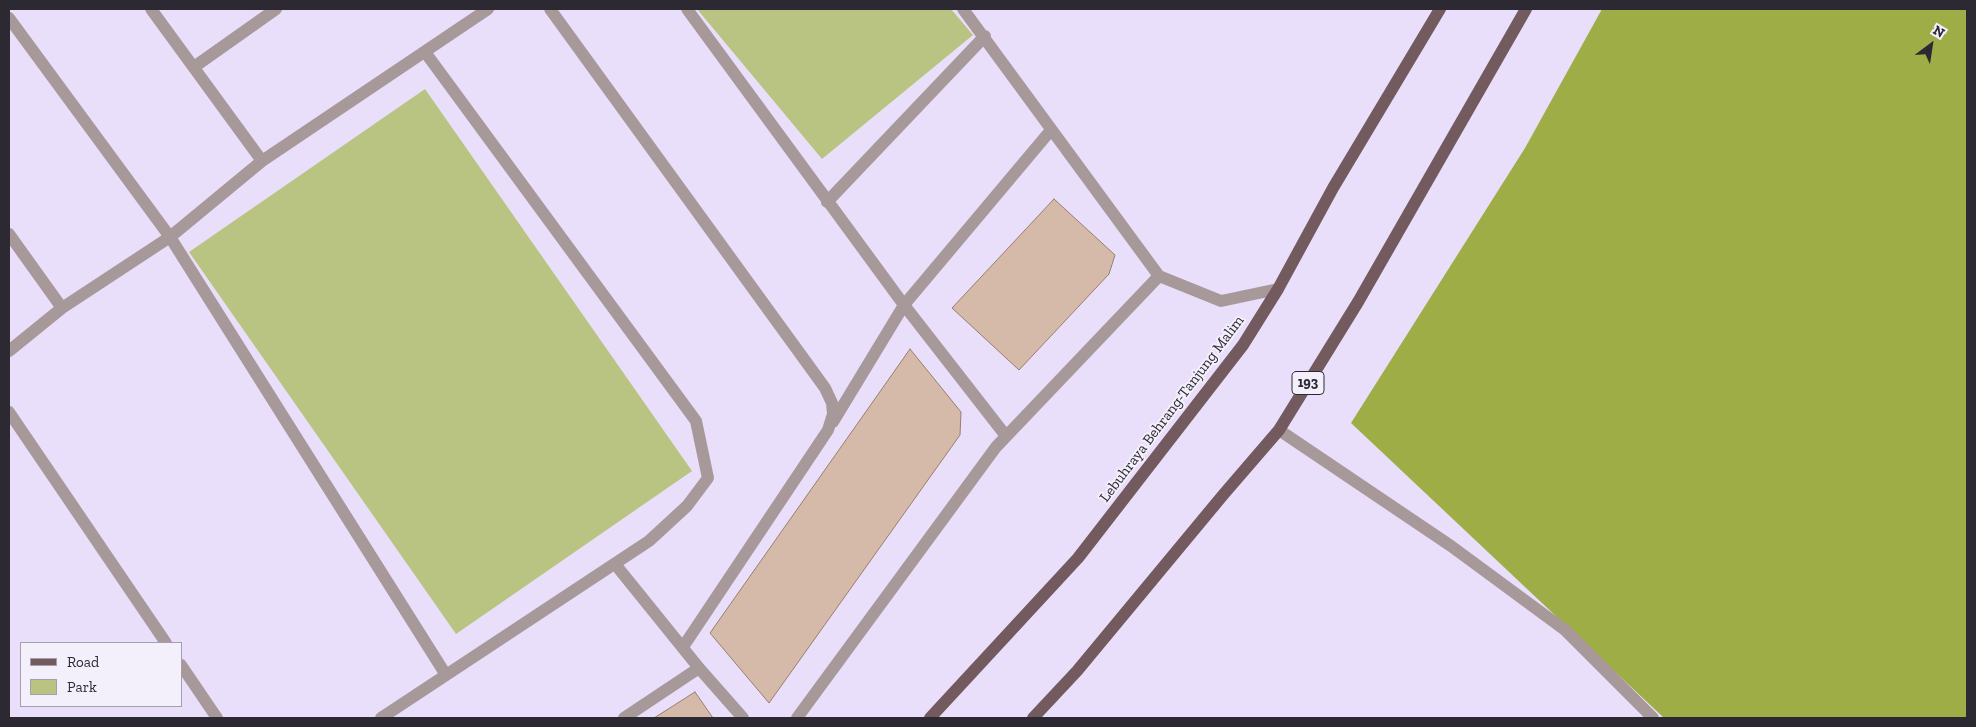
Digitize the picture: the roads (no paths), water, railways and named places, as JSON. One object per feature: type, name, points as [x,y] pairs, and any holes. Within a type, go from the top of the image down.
[{"type":"main road","name":"Lebuhraya Behrang-Tanjung Malim","points":[[930,718],[1078,558],[1243,345],[1278,289],[1333,188],[1440,9]]},
{"type":"main road","name":"193","points":[[1033,718],[1077,672],[1279,430],[1358,302],[1526,9]]},
{"type":"street","points":[[151,9],[262,161]]},
{"type":"street","points":[[194,67],[276,9]]},
{"type":"street","points":[[9,351],[62,308],[170,237],[262,161],[488,9]]},
{"type":"street","points":[[550,9],[825,388],[832,403],[833,414],[828,430]]},
{"type":"street","points":[[688,9],[904,306],[1006,436]]},
{"type":"street","points":[[964,9],[1159,276],[1222,301],[1278,289]]},
{"type":"street","points":[[9,18],[170,237],[446,674]]},
{"type":"street","points":[[828,202],[985,36]]},
{"type":"street","points":[[381,718],[649,541],[687,506],[708,478],[696,421],[424,52]]},
{"type":"street","points":[[683,647],[828,430],[904,306],[1051,130]]},
{"type":"street","points":[[9,234],[62,308]]},
{"type":"street","points":[[798,718],[996,446],[1159,276]]},
{"type":"street","points":[[9,412],[165,642]]},
{"type":"street","points":[[1279,430],[1451,546],[1565,630],[1654,718]]},
{"type":"street","points":[[615,564],[699,668],[743,718]]},
{"type":"street","points":[[182,666],[217,718]]},
{"type":"street","points":[[624,718],[699,668]]}]
